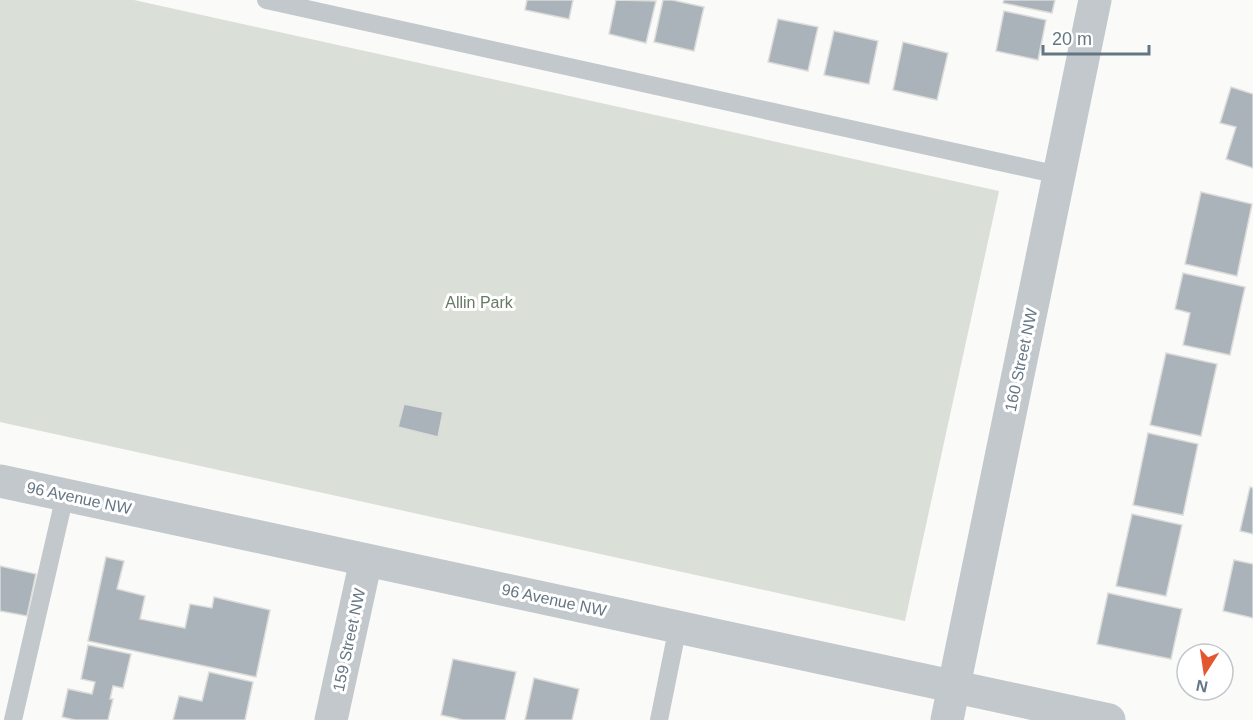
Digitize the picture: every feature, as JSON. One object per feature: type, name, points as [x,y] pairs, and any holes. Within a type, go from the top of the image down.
[{"type":"street","name":"160 Street NW","points":[[947,720],[1095,0]]},
{"type":"street","name":"96 Avenue NW","points":[[0,481],[1109,720]]},
{"type":"street","name":"159 Street NW","points":[[331,720],[366,560]]},
{"type":"lane","points":[[266,0],[1059,175]]},
{"type":"lane","points":[[13,720],[65,495]]},
{"type":"lane","points":[[659,720],[678,626]]},
{"type":"green space","name":"Allin Park","points":[[0,0],[134,0],[999,191],[905,621],[0,422]]},
{"type":"building","points":[[527,0],[573,0],[569,19],[525,10]]},
{"type":"building","points":[[616,0],[656,1],[646,43],[609,34]]},
{"type":"building","points":[[663,0],[704,7],[694,51],[654,42]]},
{"type":"building","points":[[1004,0],[1055,0],[1052,13],[1003,3]]},
{"type":"building","points":[[1004,11],[1046,20],[1038,60],[996,51]]},
{"type":"building","points":[[778,19],[818,27],[808,71],[768,62]]},
{"type":"building","points":[[834,31],[878,41],[869,84],[824,75]]},
{"type":"building","points":[[903,42],[948,53],[937,100],[893,90]]},
{"type":"building","points":[[1231,87],[1253,94],[1253,168],[1226,159],[1236,127],[1220,123]]},
{"type":"building","points":[[1201,192],[1252,204],[1237,276],[1185,264]]},
{"type":"building","points":[[1183,273],[1245,287],[1230,355],[1183,345],[1190,313],[1175,309]]},
{"type":"building","points":[[1166,353],[1217,364],[1201,436],[1150,425]]},
{"type":"building","points":[[404,404],[443,412],[438,437],[398,427]]},
{"type":"building","points":[[1148,433],[1198,444],[1183,515],[1133,505]]},
{"type":"building","points":[[1250,487],[1253,488],[1253,534],[1240,531]]},
{"type":"building","points":[[1132,514],[1182,525],[1166,596],[1116,586]]},
{"type":"building","points":[[106,557],[124,561],[117,589],[145,596],[140,619],[185,628],[190,604],[212,608],[214,597],[270,610],[256,677],[88,641]]},
{"type":"building","points":[[1234,560],[1253,564],[1253,618],[1223,611]]},
{"type":"building","points":[[0,566],[36,574],[27,616],[0,611]]},
{"type":"building","points":[[1108,593],[1182,609],[1171,659],[1097,644]]},
{"type":"building","points":[[88,645],[131,654],[123,688],[113,686],[110,699],[113,699],[108,720],[75,720],[62,717],[68,689],[92,694],[95,682],[81,679]]},
{"type":"building","points":[[453,659],[516,672],[505,720],[463,720],[441,715]]},
{"type":"building","points":[[209,672],[253,682],[245,720],[173,720],[179,696],[202,701]]},
{"type":"building","points":[[534,678],[579,689],[572,720],[525,720]]}]
